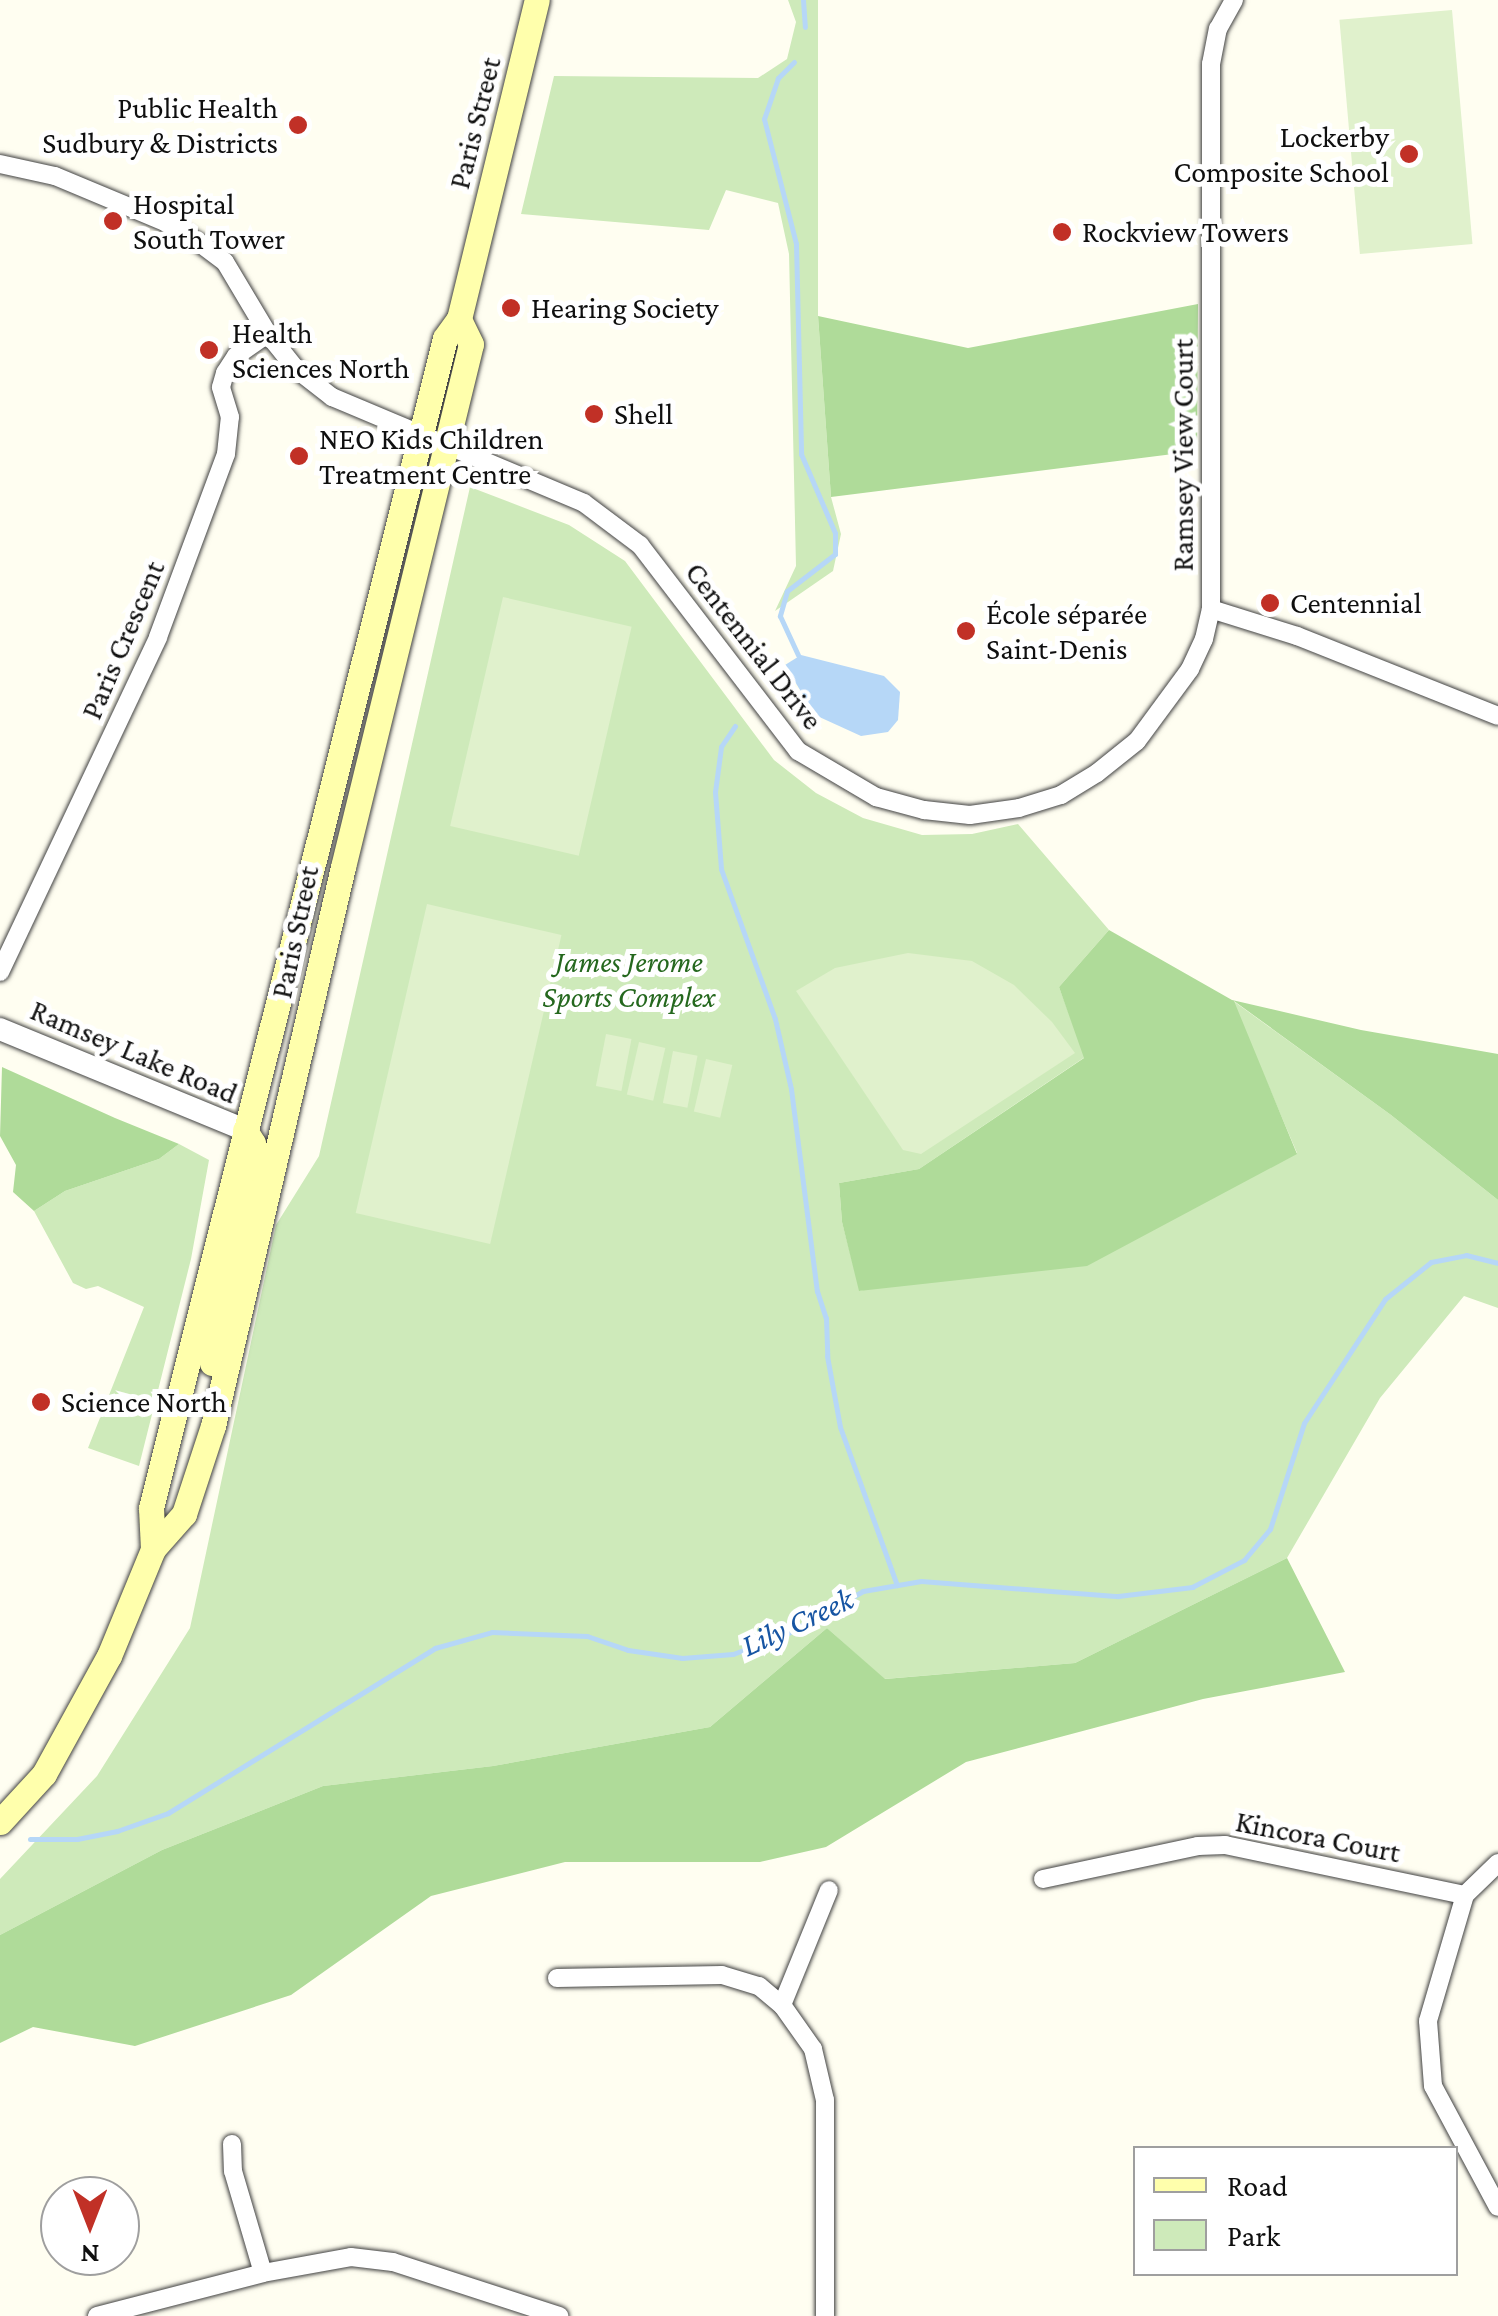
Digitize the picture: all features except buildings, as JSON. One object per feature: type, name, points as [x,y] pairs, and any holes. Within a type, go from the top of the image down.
[{"type":"main road","name":"Paris Street","points":[[153,1549],[151,1508],[444,338],[459,320],[537,0]]},
{"type":"main road","name":"Paris Street","points":[[0,1822],[53,1757],[109,1656],[153,1549],[184,1514],[217,1410],[291,1103],[342,867],[471,344],[459,320]]},
{"type":"main road","points":[[245,1130],[261,1130],[276,1122],[291,1103]]},
{"type":"main road","points":[[184,1514],[201,1410],[255,1168],[253,1143],[245,1130]]},
{"type":"street","name":"Ramsey View Court","points":[[1234,0],[1218,29],[1211,64],[1211,609],[1297,636],[1498,716]]},
{"type":"street","points":[[0,164],[55,176],[165,222],[201,244],[235,276],[268,334],[296,369],[332,396],[420,437]]},
{"type":"street","name":"Paris Crescent","points":[[0,972],[164,623],[226,454],[230,417],[222,387],[225,372],[236,356],[268,334]]},
{"type":"street","name":"Centennial Drive","points":[[420,437],[584,503],[640,545],[798,750],[876,796],[924,810],[970,815],[1019,808],[1061,795],[1097,773],[1137,741],[1190,670],[1211,609]]},
{"type":"street","name":"Ramsey Lake Road","points":[[0,1029],[245,1130]]},
{"type":"street","name":"Kincora Court","points":[[1043,1878],[1198,1846],[1225,1845],[1466,1894]]},
{"type":"street","points":[[1498,1864],[1466,1894],[1428,2021],[1433,2086],[1498,2207]]},
{"type":"street","points":[[782,2005],[830,1890]]},
{"type":"street","points":[[556,1978],[722,1975],[759,1986],[782,2005],[813,2049],[825,2100],[825,2316]]},
{"type":"street","points":[[232,2144],[233,2170],[263,2273]]},
{"type":"street","points":[[98,2316],[263,2273],[351,2257],[392,2262],[559,2316]]},
{"type":"green space","points":[[788,0],[818,0],[818,316],[831,497],[841,534],[833,571],[775,611],[796,566],[789,254],[778,203],[726,190],[709,230],[521,214],[554,76],[758,78],[787,59],[796,22]]},
{"type":"green space","points":[[1452,10],[1472,244],[1360,254],[1339,20]]},
{"type":"green space","points":[[1198,304],[1197,451],[831,497],[818,316],[968,348]]},
{"type":"green space","name":"James Jerome Sports Complex","points":[[470,487],[569,525],[625,561],[774,760],[816,793],[863,818],[922,835],[972,834],[1018,824],[1109,930],[1059,987],[1085,1057],[919,1169],[839,1183],[842,1222],[860,1291],[1297,1153],[1232,1000],[1391,1115],[1498,1200],[1498,1308],[1464,1296],[1380,1398],[1287,1558],[1075,1663],[884,1679],[827,1628],[710,1727],[493,1766],[323,1786],[162,1850],[0,1935],[0,1879],[97,1776],[190,1628],[276,1225],[319,1156]]},
{"type":"green space","points":[[503,597],[632,627],[579,856],[450,826]]},
{"type":"green space","points":[[427,904],[561,935],[490,1244],[356,1213]]},
{"type":"green space","points":[[1109,930],[1232,1000],[1361,1030],[1498,1054],[1498,1200],[1391,1115],[1234,1001],[1297,1154],[1087,1266],[859,1291],[842,1222],[839,1183],[919,1169],[1084,1058],[1059,987]]},
{"type":"green space","points":[[908,953],[972,961],[1014,985],[1052,1022],[1075,1053],[921,1154],[903,1150],[796,991],[835,968]]},
{"type":"green space","points":[[606,1034],[632,1039],[621,1091],[596,1086]]},
{"type":"green space","points":[[639,1042],[665,1048],[653,1101],[627,1095]]},
{"type":"green space","points":[[673,1051],[698,1056],[687,1108],[663,1103]]},
{"type":"green space","points":[[706,1059],[732,1065],[720,1118],[694,1112]]},
{"type":"green space","points":[[2,1067],[179,1144],[159,1159],[65,1191],[34,1211],[13,1192],[16,1165],[0,1136]]},
{"type":"green space","points":[[179,1144],[209,1160],[191,1259],[139,1466],[88,1448],[144,1307],[98,1286],[86,1289],[73,1283],[34,1211],[65,1191],[159,1159]]},
{"type":"green space","points":[[1287,1558],[1345,1672],[1203,1699],[966,1762],[826,1847],[760,1862],[565,1862],[431,1896],[291,1995],[135,2046],[33,2027],[0,2043],[0,1935],[162,1850],[323,1786],[493,1766],[710,1727],[827,1628],[885,1679],[1075,1663]]},
{"type":"water","points":[[801,655],[884,676],[900,692],[898,720],[888,732],[861,736],[815,715],[785,665]]},
{"type":"waterway","points":[[803,0],[805,27]]},
{"type":"waterway","points":[[794,62],[778,78],[764,119],[796,244],[801,454],[835,533],[835,554],[787,591],[780,616],[798,655]]},
{"type":"waterway","points":[[781,681],[789,678]]},
{"type":"waterway","points":[[735,726],[721,747],[715,792],[721,869],[775,1019],[791,1089],[817,1291],[826,1318],[827,1356],[840,1427],[897,1585]]},
{"type":"waterway","name":"Lily Creek","points":[[30,1839],[77,1839],[117,1831],[168,1813],[435,1648],[492,1632],[587,1636],[628,1650],[682,1658],[733,1654],[788,1633],[863,1591],[921,1581],[1118,1596],[1192,1587],[1244,1560],[1270,1529],[1304,1423],[1385,1299],[1431,1262],[1466,1255],[1498,1263]]},
{"type":"place","name":"Public Health Sudbury & Districts","points":[[298,125]]},
{"type":"place","name":"Lockerby Composite School","points":[[1409,154]]},
{"type":"place","name":"Hospital South Tower","points":[[113,221]]},
{"type":"place","name":"Rockview Towers","points":[[1062,232]]},
{"type":"place","name":"Hearing Society","points":[[511,308]]},
{"type":"place","name":"Health Sciences North","points":[[209,350]]},
{"type":"place","name":"Shell","points":[[594,414]]},
{"type":"place","name":"NEO Kids Children Treatment Centre","points":[[299,456]]},
{"type":"place","name":"Centennial","points":[[1270,603]]},
{"type":"place","name":"École séparée Saint-Denis","points":[[966,631]]},
{"type":"place","name":"Science North","points":[[41,1402]]}]
